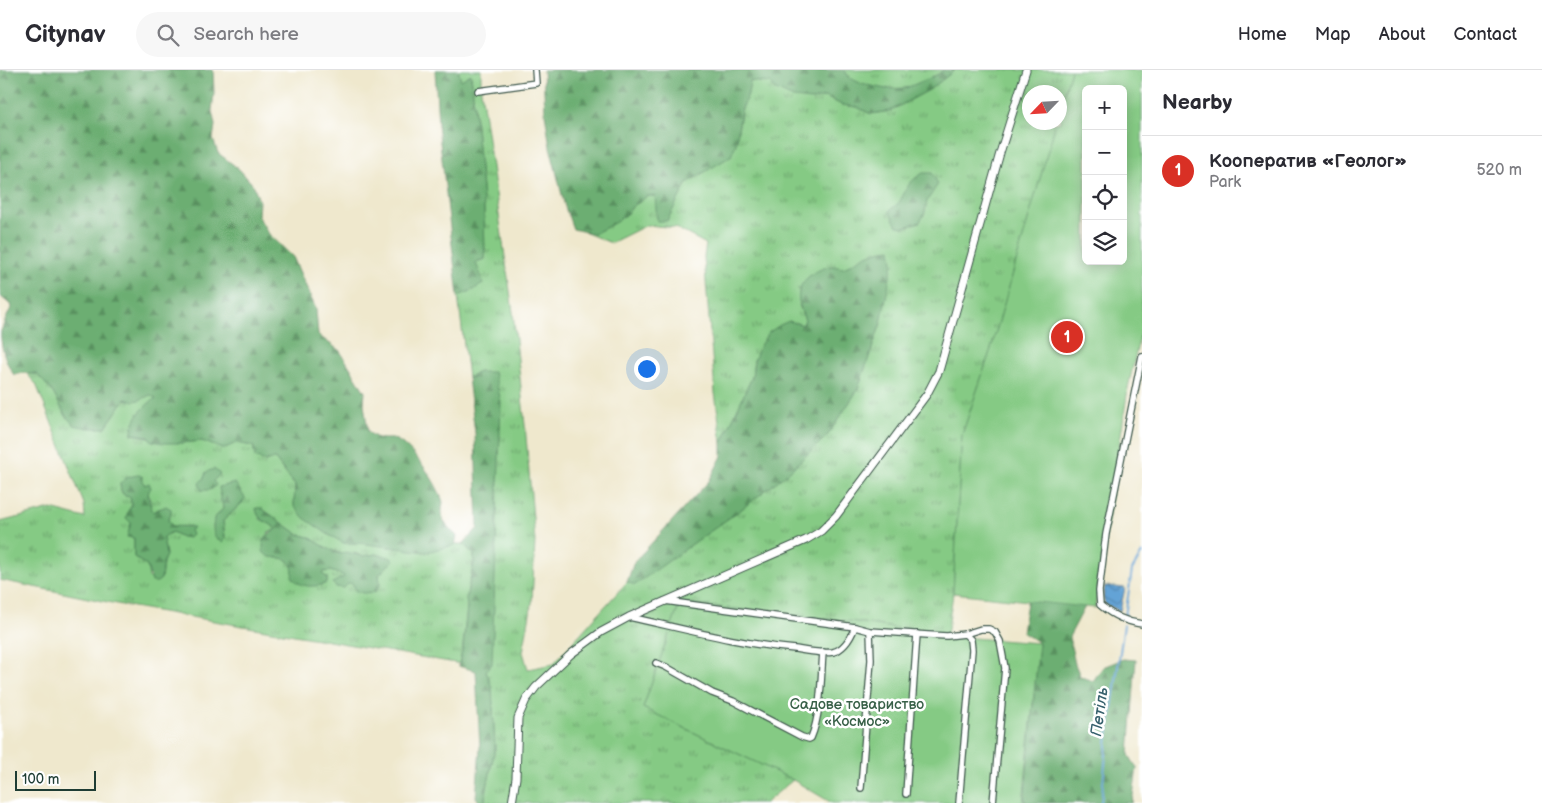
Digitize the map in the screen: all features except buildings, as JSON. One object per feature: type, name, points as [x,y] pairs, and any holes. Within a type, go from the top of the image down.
[{"type":"street","points":[[478,91],[536,83],[535,70]]},
{"type":"street","points":[[512,803],[516,778],[518,718],[526,700],[536,687],[585,642],[600,632],[664,601],[806,540],[821,531],[836,516],[927,394],[939,371],[1000,153],[1026,70]]},
{"type":"street","points":[[1142,356],[1106,534],[1099,591],[1100,605],[1111,615],[1129,622],[1142,624]]},
{"type":"street","points":[[664,601],[856,627],[870,631],[947,636],[965,634],[981,628],[995,632],[1000,641],[1006,668],[993,803]]},
{"type":"street","points":[[629,617],[765,646],[823,652],[834,652],[842,648],[850,639],[856,627]]},
{"type":"street","points":[[861,788],[871,660],[870,631]]},
{"type":"street","points":[[906,794],[917,634]]},
{"type":"street","points":[[959,803],[972,650],[971,640],[965,634]]},
{"type":"street","points":[[656,663],[712,693],[733,701],[809,739],[813,733],[816,721],[823,652]]},
{"type":"green space","points":[[0,70],[213,70],[214,93],[212,111],[215,125],[213,139],[218,153],[239,169],[254,186],[259,201],[258,216],[269,234],[293,257],[316,309],[318,335],[340,351],[365,392],[364,405],[368,432],[378,438],[394,439],[400,442],[421,463],[431,477],[442,499],[444,522],[457,536],[455,545],[426,552],[359,543],[344,543],[304,518],[294,506],[295,485],[275,459],[265,462],[255,457],[253,446],[236,443],[223,449],[202,441],[164,443],[152,441],[148,436],[132,434],[136,418],[156,398],[150,395],[138,400],[125,399],[105,428],[88,428],[74,425],[66,416],[52,391],[37,374],[24,373],[14,375],[8,365],[1,343],[1,331],[12,306],[0,296]]},
{"type":"green space","points":[[435,70],[458,70],[461,80],[471,74],[484,210],[485,259],[476,262],[483,284],[458,296],[438,125]]},
{"type":"green space","points":[[458,70],[481,70],[481,90],[513,312],[535,541],[532,603],[523,652],[528,669],[553,664],[627,582],[635,584],[743,508],[827,436],[857,391],[881,323],[851,264],[844,268],[799,305],[805,320],[802,325],[795,322],[754,360],[752,377],[722,443],[715,393],[704,257],[706,244],[676,228],[647,225],[611,243],[584,232],[594,234],[626,215],[632,207],[647,196],[655,196],[667,220],[687,183],[704,172],[736,144],[741,111],[748,94],[750,81],[770,83],[812,100],[825,97],[842,105],[857,107],[871,114],[890,111],[929,90],[955,70],[1071,70],[1067,85],[1022,85],[1022,130],[1054,130],[992,346],[962,435],[953,593],[947,636],[856,622],[680,603],[643,708],[793,780],[765,803],[484,803],[495,748],[492,688],[486,670],[478,372],[468,378],[458,296],[471,291],[476,262],[485,259],[484,210],[471,75],[460,81]]},
{"type":"green space","points":[[543,70],[844,70],[850,78],[862,84],[886,89],[906,88],[937,75],[944,70],[955,70],[929,90],[890,111],[871,114],[857,107],[842,105],[825,97],[812,100],[793,98],[774,89],[770,83],[750,81],[748,94],[741,111],[736,144],[731,156],[687,183],[667,221],[657,221],[655,196],[647,196],[632,207],[626,215],[594,234],[573,229],[565,207],[550,147],[545,113]]},
{"type":"green space","points":[[844,70],[944,70],[914,85],[892,89],[870,87],[857,82],[850,78]]},
{"type":"green space","points":[[1071,70],[1142,70],[1142,327],[1128,388],[1095,608],[953,593],[962,435],[992,346],[1054,130],[1067,130],[1067,85]]},
{"type":"green space","points":[[923,173],[932,173],[938,184],[927,201],[925,212],[920,222],[905,227],[897,226],[889,211],[899,202],[912,181]]},
{"type":"green space","points":[[891,249],[893,262],[881,323],[857,391],[827,436],[784,476],[743,508],[635,585],[627,582],[634,562],[709,481],[722,456],[722,443],[752,377],[754,360],[768,333],[789,321],[803,325],[805,320],[800,306],[799,295],[803,282],[811,274],[822,269],[832,266],[844,268],[871,253]]},
{"type":"green space","points":[[478,372],[494,372],[501,402],[492,664],[486,671],[492,688],[495,748],[484,803],[480,803],[476,797],[480,748],[476,671],[458,666],[463,648],[467,608],[466,598],[474,563],[474,554],[463,544],[478,528],[475,433],[468,378]]},
{"type":"green space","points":[[27,374],[37,374],[52,391],[66,416],[105,428],[125,399],[134,401],[150,395],[157,397],[144,408],[137,418],[132,434],[180,443],[202,441],[223,449],[236,443],[253,446],[275,459],[295,486],[294,506],[329,535],[344,543],[463,544],[474,554],[467,594],[461,664],[122,605],[0,580],[0,522],[51,509],[85,518],[84,504],[36,384]],"holes":[[[143,482],[147,489],[153,512],[160,508],[169,518],[168,520],[172,526],[190,526],[190,530],[182,537],[172,532],[163,537],[166,555],[163,562],[161,579],[149,578],[147,566],[134,557],[134,538],[128,511],[132,505],[130,497],[125,496],[121,492],[120,484]],[[219,494],[242,503],[223,521],[225,536],[219,512],[223,510]],[[261,508],[298,534],[309,537],[341,554],[354,553],[363,556],[376,554],[383,571],[379,574],[380,585],[353,584],[340,579],[344,577],[343,575],[330,571],[323,572],[322,575],[327,577],[327,583],[321,585],[294,571],[287,560],[275,558],[268,533],[277,529],[260,519]]]},
{"type":"green space","points":[[214,469],[220,474],[213,481],[216,485],[208,490],[201,490],[199,483],[204,478],[206,472]]},
{"type":"green space","points":[[139,475],[143,477],[145,485],[149,483],[151,488],[148,496],[153,512],[166,506],[171,509],[168,520],[172,526],[194,527],[190,530],[192,535],[189,538],[172,532],[163,537],[166,555],[163,562],[161,579],[157,582],[152,582],[147,566],[134,557],[134,538],[127,537],[131,523],[126,518],[132,505],[130,497],[125,496],[121,491],[120,484],[128,477]]},
{"type":"green space","points":[[235,483],[245,498],[223,521],[225,539],[223,543],[216,538],[213,530],[214,518],[223,508],[219,487]]},
{"type":"green space","points":[[256,508],[261,508],[298,534],[309,537],[340,554],[346,552],[363,556],[376,554],[394,560],[379,574],[380,585],[375,592],[363,593],[356,591],[353,584],[349,583],[344,588],[336,587],[332,583],[344,577],[330,571],[323,572],[322,574],[327,577],[327,583],[317,586],[303,585],[298,583],[292,576],[293,569],[288,561],[283,558],[270,557],[263,552],[266,538],[277,529],[258,516]]},
{"type":"green space","points":[[1032,573],[1088,601],[1069,637],[1075,664],[1080,676],[1093,681],[1103,667],[1123,659],[1136,660],[1129,755],[1137,768],[1132,803],[1024,803],[1039,643],[1022,632]]},
{"type":"green space","name":"Садове товариство «Космос»","points":[[680,603],[856,622],[947,636],[1039,643],[1023,803],[832,803],[793,780],[643,708]]},
{"type":"water","points":[[1105,586],[1125,588],[1120,611],[1105,604],[1103,598]]},
{"type":"waterway","name":"Петіль","points":[[1125,616],[1132,570],[1142,553]]},
{"type":"waterway","name":"Петіль","points":[[1101,803],[1108,735],[1124,625]]},
{"type":"place","name":"Кооператив «Геолог»","points":[[1067,337]]}]
